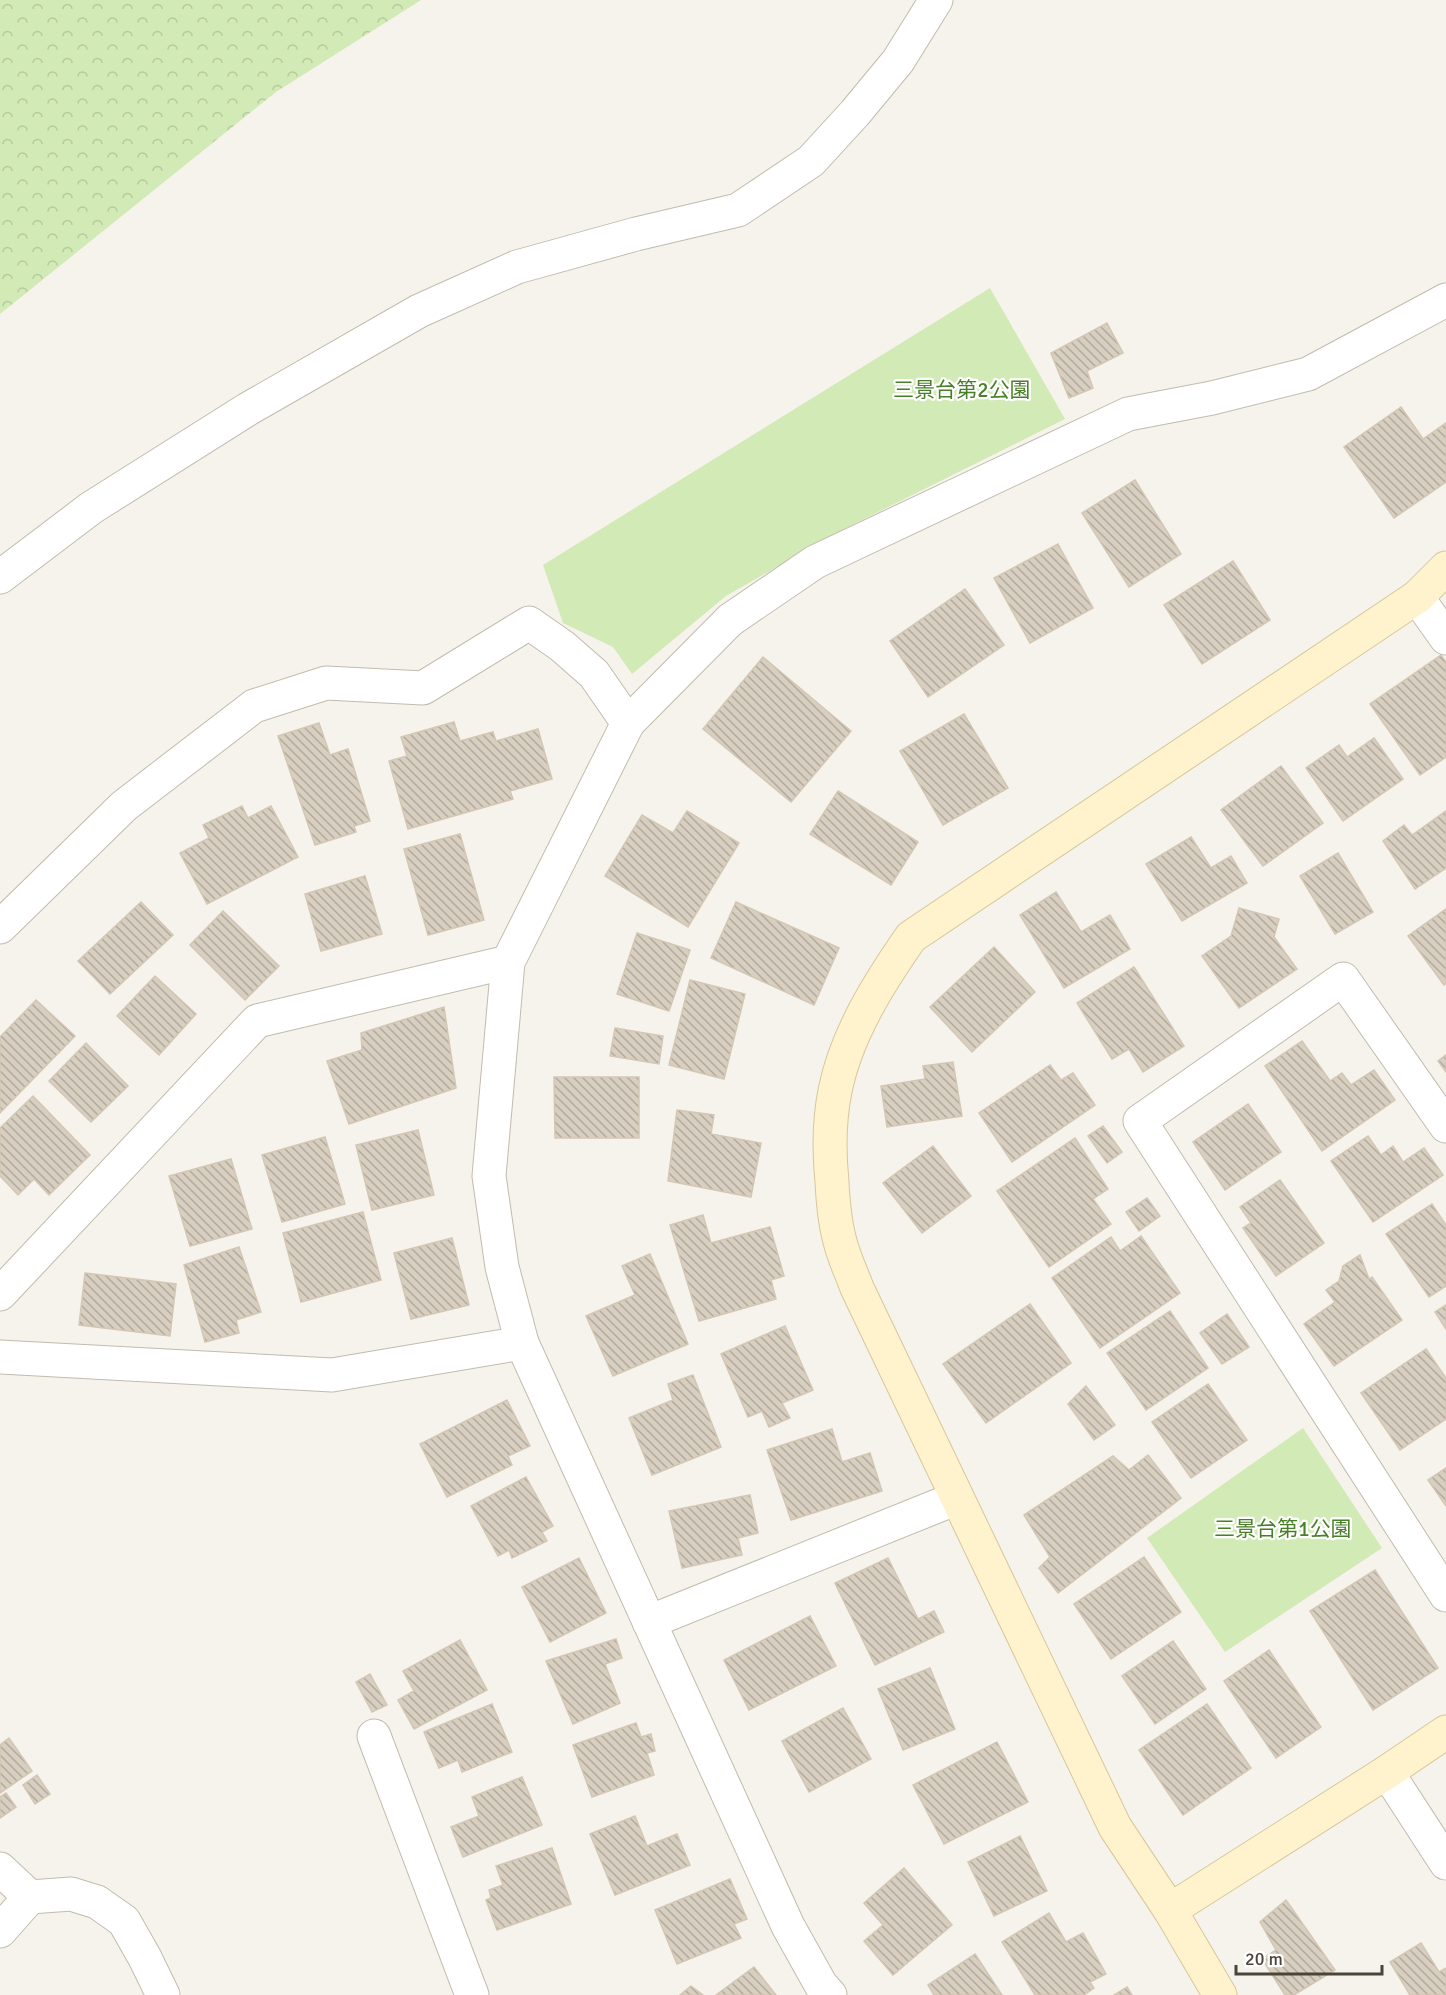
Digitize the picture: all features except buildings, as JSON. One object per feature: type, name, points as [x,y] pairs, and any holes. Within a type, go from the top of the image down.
[{"type":"street","points":[[0,577],[91,508],[248,409],[419,311],[518,267],[636,234],[738,210],[811,161],[898,61],[936,0]]},
{"type":"street","points":[[830,1995],[821,1985],[788,1926],[522,1343],[502,1267],[489,1176],[508,962],[628,723],[730,620],[816,562],[1128,414],[1212,398],[1308,374],[1446,300]]},
{"type":"street","points":[[1220,1995],[1170,1910],[1114,1827],[857,1288],[841,1246],[833,1199],[830,1159],[831,1113],[843,1063],[864,1012],[888,969],[911,937],[1417,597],[1446,568]]},
{"type":"street","points":[[1417,597],[1446,638]]},
{"type":"street","points":[[0,927],[124,806],[254,706],[326,683],[423,688],[529,623],[562,646],[594,674],[628,723]]},
{"type":"street","points":[[0,1294],[257,1021],[508,962]]},
{"type":"street","points":[[1446,1126],[1343,979],[1140,1121],[1446,1595]]},
{"type":"street","points":[[0,1358],[332,1375],[522,1343]]},
{"type":"street","points":[[649,1622],[957,1498]]},
{"type":"street","points":[[1170,1910],[1446,1732]]},
{"type":"street","points":[[374,1736],[472,1995]]},
{"type":"street","points":[[1387,1772],[1446,1863]]},
{"type":"street","points":[[0,1869],[30,1897]]},
{"type":"street","points":[[0,1931],[30,1897],[71,1894],[97,1902],[124,1921],[163,1995]]},
{"type":"green space","points":[[0,0],[421,0],[276,92],[0,314]]},
{"type":"green space","name":"三景台第2公園","points":[[990,288],[1065,419],[838,532],[726,596],[632,674],[613,647],[563,623],[543,565]]},
{"type":"green space","name":"三景台第1公園","points":[[1303,1428],[1382,1548],[1225,1652],[1147,1538]]}]
